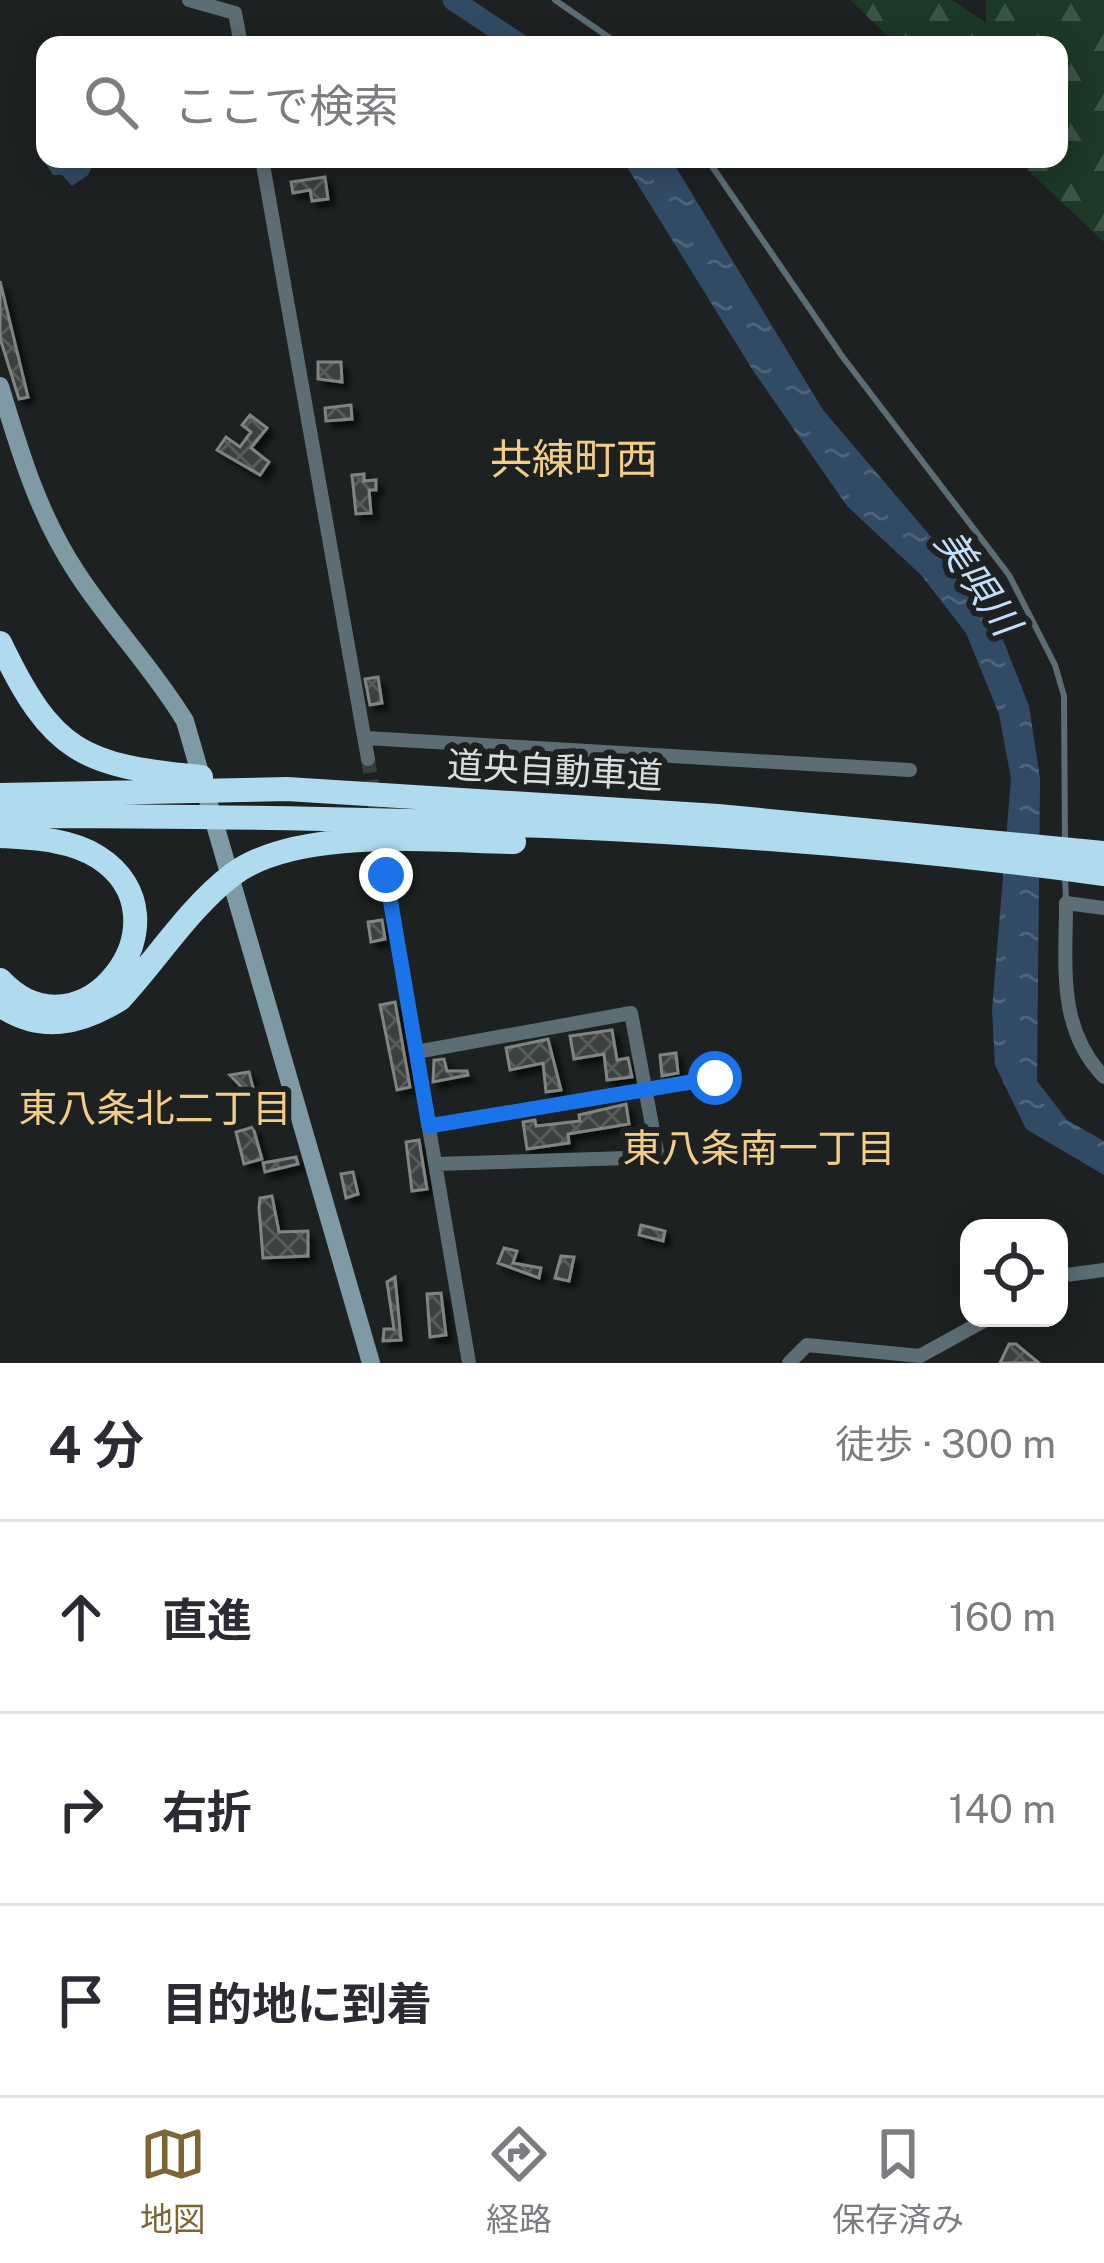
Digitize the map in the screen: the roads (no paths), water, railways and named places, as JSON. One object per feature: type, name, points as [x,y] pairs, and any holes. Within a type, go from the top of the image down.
[{"type":"highway","points":[[0,643],[26,698],[73,748],[177,783]]},
{"type":"highway","name":"道央自動車道","points":[[0,795],[177,783],[287,789],[1095,862]]},
{"type":"highway","name":"道央自動車道","points":[[0,816],[223,817],[773,842],[911,842]]},
{"type":"highway","points":[[0,836],[44,839],[98,857],[129,893],[134,934],[117,976],[82,1001],[43,1004],[0,980]]},
{"type":"highway","points":[[0,1005],[58,1024],[102,1010],[133,985],[210,894],[236,872],[295,849],[331,844],[773,842]]},
{"type":"street","points":[[189,0],[235,13],[239,36]]},
{"type":"street","points":[[264,168],[368,759]]},
{"type":"street","points":[[0,386],[41,511],[77,574],[159,678],[185,721],[371,1363]]},
{"type":"street","points":[[366,738],[910,770]]},
{"type":"street","points":[[386,875],[470,1363]]},
{"type":"street","points":[[1104,908],[1066,903],[1066,1003],[1075,1038],[1104,1077]]},
{"type":"street","points":[[416,1052],[631,1013],[658,1157],[435,1164]]},
{"type":"street","points":[[429,1126],[715,1078]]},
{"type":"street","points":[[1068,1275],[1104,1270]]},
{"type":"street","points":[[789,1363],[808,1345],[920,1356],[973,1327]]},
{"type":"lane","points":[[555,0],[607,36]]},
{"type":"lane","points":[[713,168],[842,356],[1009,575],[1055,665],[1064,696],[1066,903]]},
{"type":"water","points":[[48,168],[92,168],[72,186],[62,175],[53,175]]},
{"type":"water","points":[[628,168],[676,168],[823,410],[944,552],[998,627],[1029,706],[1040,778],[1037,1081],[1067,1120],[1104,1141],[1104,1175],[1026,1129],[995,1065],[992,1010],[1011,779],[999,714],[966,633],[921,575],[847,506],[752,369]]},
{"type":"waterway","name":"美唄川","points":[[453,0],[507,36]]},
{"type":"tunnel","points":[[368,759],[386,875]]},
{"type":"district","name":"共練町西","points":[[574,459]]},
{"type":"district","name":"東八条北二丁目","points":[[155,1108]]},
{"type":"district","name":"東八条南一丁目","points":[[759,1148]]}]
